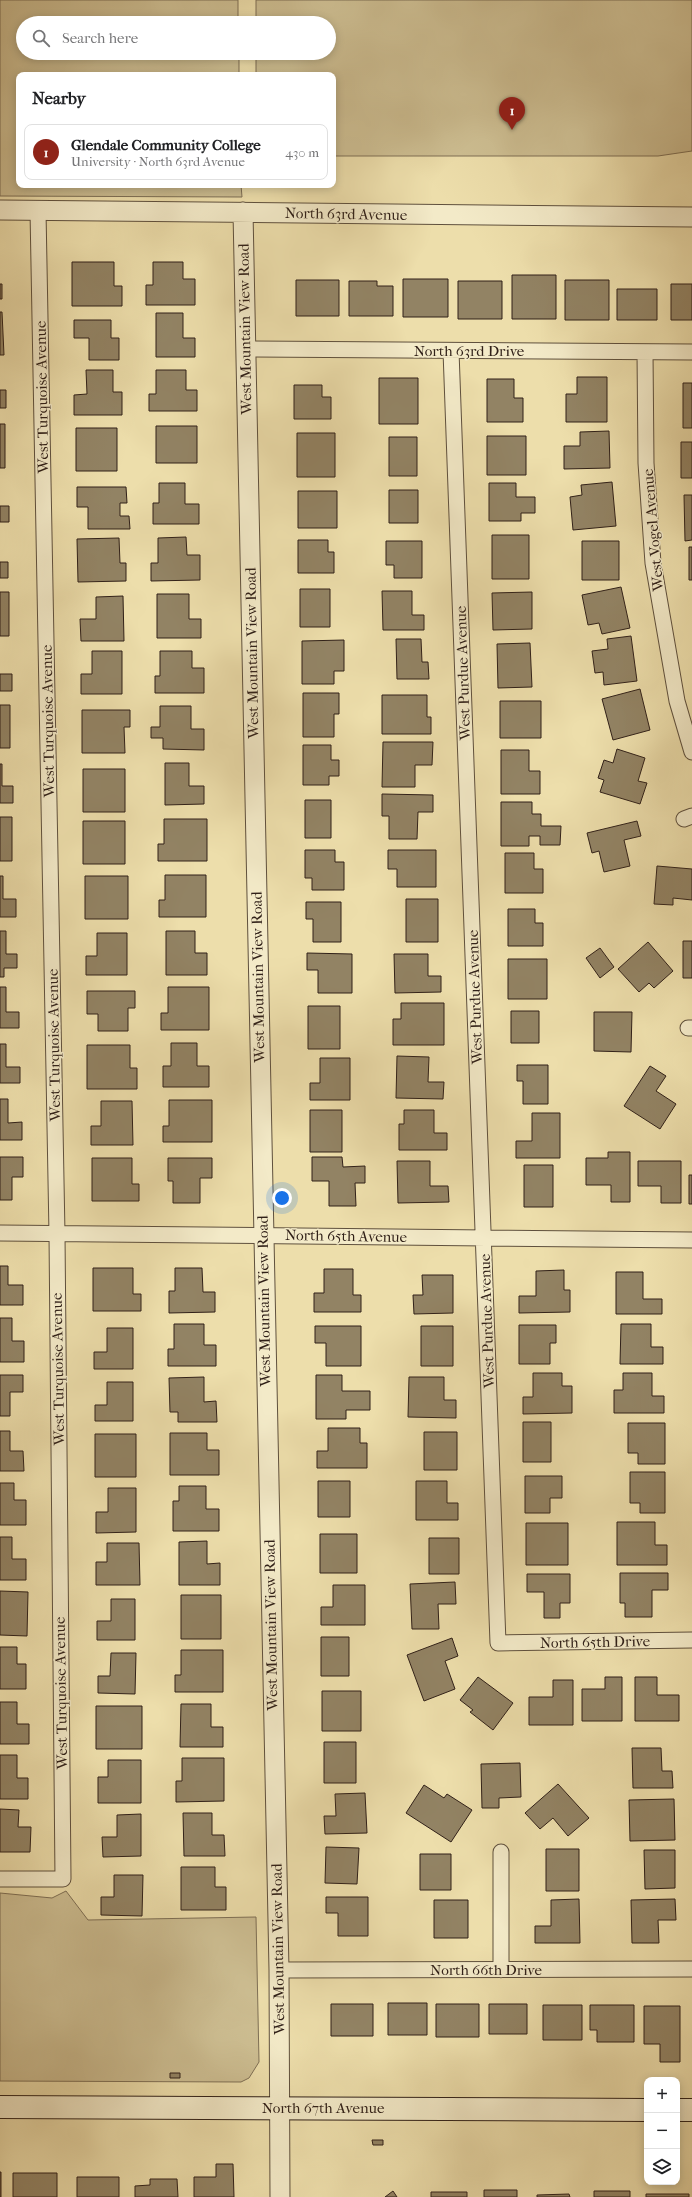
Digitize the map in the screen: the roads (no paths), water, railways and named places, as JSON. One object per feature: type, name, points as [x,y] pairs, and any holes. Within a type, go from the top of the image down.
[{"type":"main road","name":"North 67th Avenue","points":[[0,2107],[644,2110]]},
{"type":"main road","points":[[680,2110],[692,2110]]},
{"type":"street","name":"North 63rd Avenue","points":[[0,210],[692,217]]},
{"type":"street","name":"West Turquoise Avenue","points":[[0,1879],[63,1879],[57,1234],[38,211]]},
{"type":"street","name":"West Mountain View Road","points":[[243,212],[279,1970],[280,2197]]},
{"type":"street","name":"North 63rd Drive","points":[[246,349],[692,352]]},
{"type":"street","name":"West Purdue Avenue","points":[[451,351],[498,1643]]},
{"type":"street","name":"West Vogel Avenue","points":[[645,352],[646,463],[653,563],[677,701],[692,752]]},
{"type":"street","name":"North 65th Avenue","points":[[0,1233],[692,1240]]},
{"type":"street","name":"North 65th Drive","points":[[498,1643],[692,1640]]},
{"type":"street","points":[[501,1852],[501,1970]]},
{"type":"street","name":"North 66th Drive","points":[[279,1970],[692,1969]]},
{"type":"place","name":"Glendale Community College","points":[[512,130]]}]
